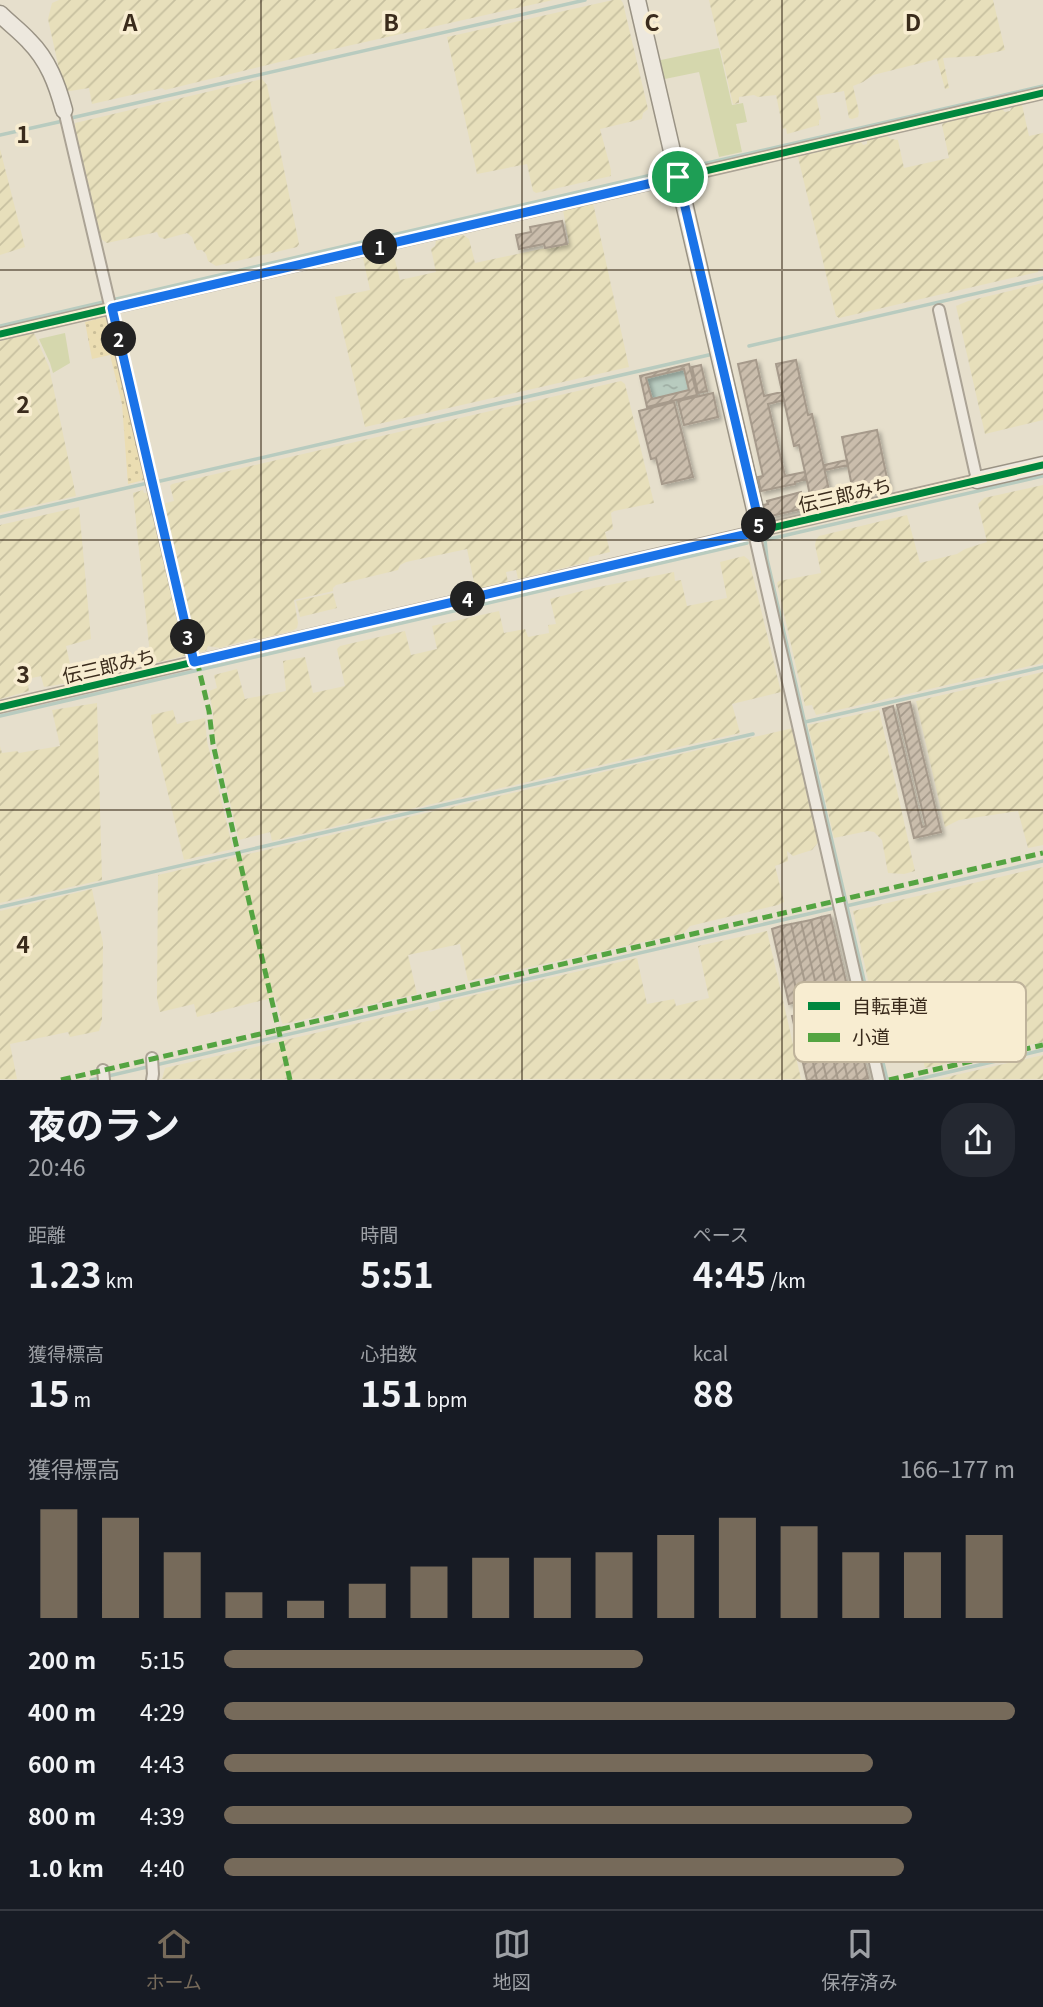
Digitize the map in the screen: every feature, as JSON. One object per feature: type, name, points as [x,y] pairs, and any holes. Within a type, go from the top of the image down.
[{"type":"street","points":[[637,0],[857,982]]},
{"type":"street","points":[[0,14],[28,40],[57,84],[194,662]]},
{"type":"street","points":[[0,334],[111,303],[677,172],[1043,93]]},
{"type":"street","points":[[939,310],[977,480]]},
{"type":"street","name":"伝三郎みち","points":[[0,707],[1043,465]]},
{"type":"street","points":[[152,1058],[152,1080]]},
{"type":"street","points":[[875,1062],[879,1080]]},
{"type":"shaded area","points":[[59,0],[553,0],[165,90],[162,88],[92,104],[89,88],[64,92],[48,19],[52,3]]},
{"type":"shaded area","points":[[621,0],[623,3],[648,109],[643,113],[642,119],[600,129],[611,176],[536,193],[533,191],[527,164],[477,174],[447,37]]},
{"type":"shaded area","points":[[709,0],[993,0],[1005,50],[978,56],[943,58],[949,88],[945,89],[937,59],[873,75],[853,86],[859,112],[858,117],[852,119],[849,118],[844,91],[816,96],[821,119],[819,125],[787,134],[786,128],[783,129],[776,95],[739,97],[739,103],[733,104]]},
{"type":"shaded area","points":[[262,79],[267,85],[299,244],[297,247],[216,266],[208,261],[202,250],[197,250],[192,237],[187,233],[165,239],[159,237],[157,232],[107,243],[98,237],[75,123]]},
{"type":"shaded area","points":[[1022,105],[1029,136],[1043,133],[1043,268],[1038,272],[839,318],[836,316],[798,157],[861,142],[863,145],[867,144],[867,138],[885,134],[898,140],[904,168],[949,158],[942,125],[945,121],[1002,109],[1005,112],[1010,111],[1012,107]]},
{"type":"shaded area","points":[[0,149],[25,247],[0,255]]},
{"type":"shaded area","points":[[593,203],[629,367],[365,427],[335,297],[370,290],[363,258],[391,253],[400,280],[436,272],[431,249],[436,241],[463,235],[469,239],[475,263],[569,243],[563,210]]},
{"type":"shaded area","points":[[1043,283],[1043,420],[985,434],[956,306]]},
{"type":"shaded area","points":[[34,333],[49,367],[76,496],[0,513],[0,341]]},
{"type":"shaded area","points":[[621,381],[625,384],[654,503],[611,513],[613,529],[605,532],[610,552],[589,557],[588,562],[518,579],[516,570],[506,572],[508,582],[479,590],[475,587],[467,549],[406,562],[400,565],[398,570],[336,585],[333,591],[294,600],[298,623],[297,628],[292,631],[220,648],[208,646],[206,651],[196,650],[162,504],[174,501],[170,486],[172,484]]},
{"type":"shaded area","points":[[1043,485],[1043,663],[816,715],[812,705],[805,706],[777,583],[821,573],[815,545],[819,536],[907,515],[920,563],[957,554],[987,542],[978,504],[984,498]]},
{"type":"shaded area","points":[[143,490],[144,493],[150,492],[188,655],[151,664],[133,493]]},
{"type":"shaded area","points":[[79,507],[91,639],[66,646],[74,682],[44,687],[41,676],[27,679],[29,691],[0,699],[0,525]]},
{"type":"shaded area","points":[[744,556],[749,560],[781,692],[732,704],[740,733],[272,841],[270,832],[239,840],[214,735],[209,691],[217,688],[214,675],[237,669],[245,699],[286,691],[283,661],[305,657],[313,693],[345,686],[337,649],[340,646],[405,631],[411,655],[437,649],[432,626],[499,611],[504,633],[525,629],[528,637],[549,633],[548,625],[556,624],[550,599],[674,572],[675,581],[681,580],[687,606],[727,598],[720,562]]},
{"type":"shaded area","points":[[333,593],[337,608],[300,617],[296,601]]},
{"type":"shaded area","points":[[1043,672],[1043,845],[1028,848],[1018,811],[959,820],[945,827],[916,701]]},
{"type":"shaded area","points":[[97,703],[102,880],[0,903],[0,746],[2,753],[19,753],[60,746],[52,710]]},
{"type":"shaded area","points":[[173,710],[177,724],[205,718],[207,741],[233,849],[184,860],[151,715]]},
{"type":"shaded area","points":[[879,710],[915,871],[904,874],[888,873],[882,840],[874,832],[834,838],[808,725]]},
{"type":"shaded area","points":[[793,728],[820,840],[812,850],[793,856],[787,851],[788,861],[775,866],[784,902],[778,905],[690,926],[684,933],[468,981],[460,944],[408,955],[417,994],[283,1024],[275,997],[197,1017],[194,1004],[160,1012],[157,999],[158,875]]},
{"type":"shaded area","points":[[1043,867],[1043,1042],[1026,1046],[1026,982],[868,982],[853,911]]},
{"type":"shaded area","points":[[92,889],[103,943],[102,1020],[99,1031],[70,1037],[68,1032],[10,1044],[17,1079],[0,1079],[0,911]]},
{"type":"shaded area","points":[[767,931],[794,1049],[794,1062],[797,1062],[801,1079],[162,1079],[165,1068],[428,1007],[430,1012],[440,1009],[439,1003],[637,958],[647,1004],[674,999],[676,1006],[709,998],[698,946]]},
{"type":"shaded area","points":[[1043,1055],[1043,1079],[938,1079],[1012,1062],[1026,1062],[1026,1059]]},
{"type":"shaded area","points":[[924,1062],[952,1062],[925,1068]]},
{"type":"green space","points":[[719,48],[732,105],[743,103],[747,122],[736,124],[742,152],[719,157],[699,72],[660,80],[656,61]]},
{"type":"green space","points":[[65,333],[70,363],[53,373],[39,339]]},
{"type":"sand","points":[[109,316],[148,479],[128,484],[122,404],[110,355],[92,359],[85,322]]},
{"type":"water","points":[[684,369],[689,390],[652,399],[646,378]]},
{"type":"building","points":[[562,221],[567,244],[545,248],[544,244],[519,249],[516,235],[531,232],[530,227]]},
{"type":"building","points":[[756,360],[764,396],[782,392],[784,400],[768,404],[785,476],[805,472],[806,479],[761,491],[758,477],[763,476],[738,364]]},
{"type":"building","points":[[796,360],[808,415],[812,414],[829,490],[810,495],[799,445],[794,446],[776,364]]},
{"type":"building","points":[[689,364],[697,395],[647,407],[640,376]],"holes":[[[684,369],[689,390],[652,399],[646,378]]]},
{"type":"building","points":[[701,365],[707,391],[698,393],[692,367]]},
{"type":"building","points":[[713,393],[718,417],[684,425],[678,401]]},
{"type":"building","points":[[674,402],[693,477],[662,484],[656,458],[651,459],[639,411]]},
{"type":"building","points":[[877,430],[889,488],[854,496],[842,437]]},
{"type":"building","points":[[847,460],[848,465],[825,470],[824,465]]},
{"type":"building","points":[[801,492],[805,508],[771,516],[770,512],[765,513],[763,505],[768,504],[767,501]]},
{"type":"building","points":[[910,702],[941,832],[914,838],[883,709],[893,706],[922,827],[926,826],[897,705]]},
{"type":"building","points":[[830,915],[846,982],[836,982],[821,917]]},
{"type":"building","points":[[821,917],[836,982],[825,982],[811,920]]},
{"type":"building","points":[[811,920],[825,982],[815,982],[801,922]]},
{"type":"building","points":[[801,922],[815,982],[805,982],[791,924]]},
{"type":"building","points":[[791,924],[805,982],[794,982],[781,926]]},
{"type":"building","points":[[781,926],[794,982],[794,1002],[789,1004],[772,929]]},
{"type":"building","points":[[803,1062],[813,1062],[817,1080],[807,1080]]},
{"type":"building","points":[[813,1062],[823,1062],[827,1080],[817,1080]]},
{"type":"building","points":[[823,1062],[834,1062],[838,1080],[827,1080]]},
{"type":"building","points":[[834,1062],[844,1062],[848,1080],[838,1080]]},
{"type":"building","points":[[844,1062],[854,1062],[858,1080],[848,1080]]},
{"type":"building","points":[[854,1062],[864,1062],[868,1078],[858,1080]]},
{"type":"waterway","points":[[71,118],[585,0]]},
{"type":"waterway","points":[[681,169],[1043,86]]},
{"type":"waterway","points":[[0,135],[63,121]]},
{"type":"waterway","points":[[0,326],[673,170]]},
{"type":"waterway","points":[[749,346],[1043,278]]},
{"type":"waterway","points":[[156,482],[713,354]]},
{"type":"waterway","points":[[765,540],[1043,476]]},
{"type":"waterway","points":[[0,517],[148,483]]},
{"type":"waterway","points":[[765,540],[767,559],[864,982]]},
{"type":"waterway","points":[[0,716],[747,543]]},
{"type":"waterway","points":[[805,722],[1043,667]]},
{"type":"waterway","points":[[0,907],[753,734]]},
{"type":"waterway","points":[[846,906],[1043,861]]},
{"type":"waterway","points":[[91,1080],[834,908]]},
{"type":"waterway","points":[[1026,1054],[1043,1050]]},
{"type":"waterway","points":[[883,1062],[887,1080]]},
{"type":"waterway","points":[[915,1080],[992,1062]]},
{"type":"marked path","points":[[197,661],[209,711],[213,744],[290,1080]]},
{"type":"marked path","points":[[61,1080],[1043,853]]},
{"type":"marked path","points":[[1026,1049],[1043,1045]]},
{"type":"marked path","points":[[889,1080],[968,1062]]},
{"type":"cycle path","points":[[0,334],[1043,93]]},
{"type":"cycle path","points":[[0,707],[1043,465]]},
{"type":"route","points":[[678,177],[761,531],[194,662],[112,308],[678,177]]}]
